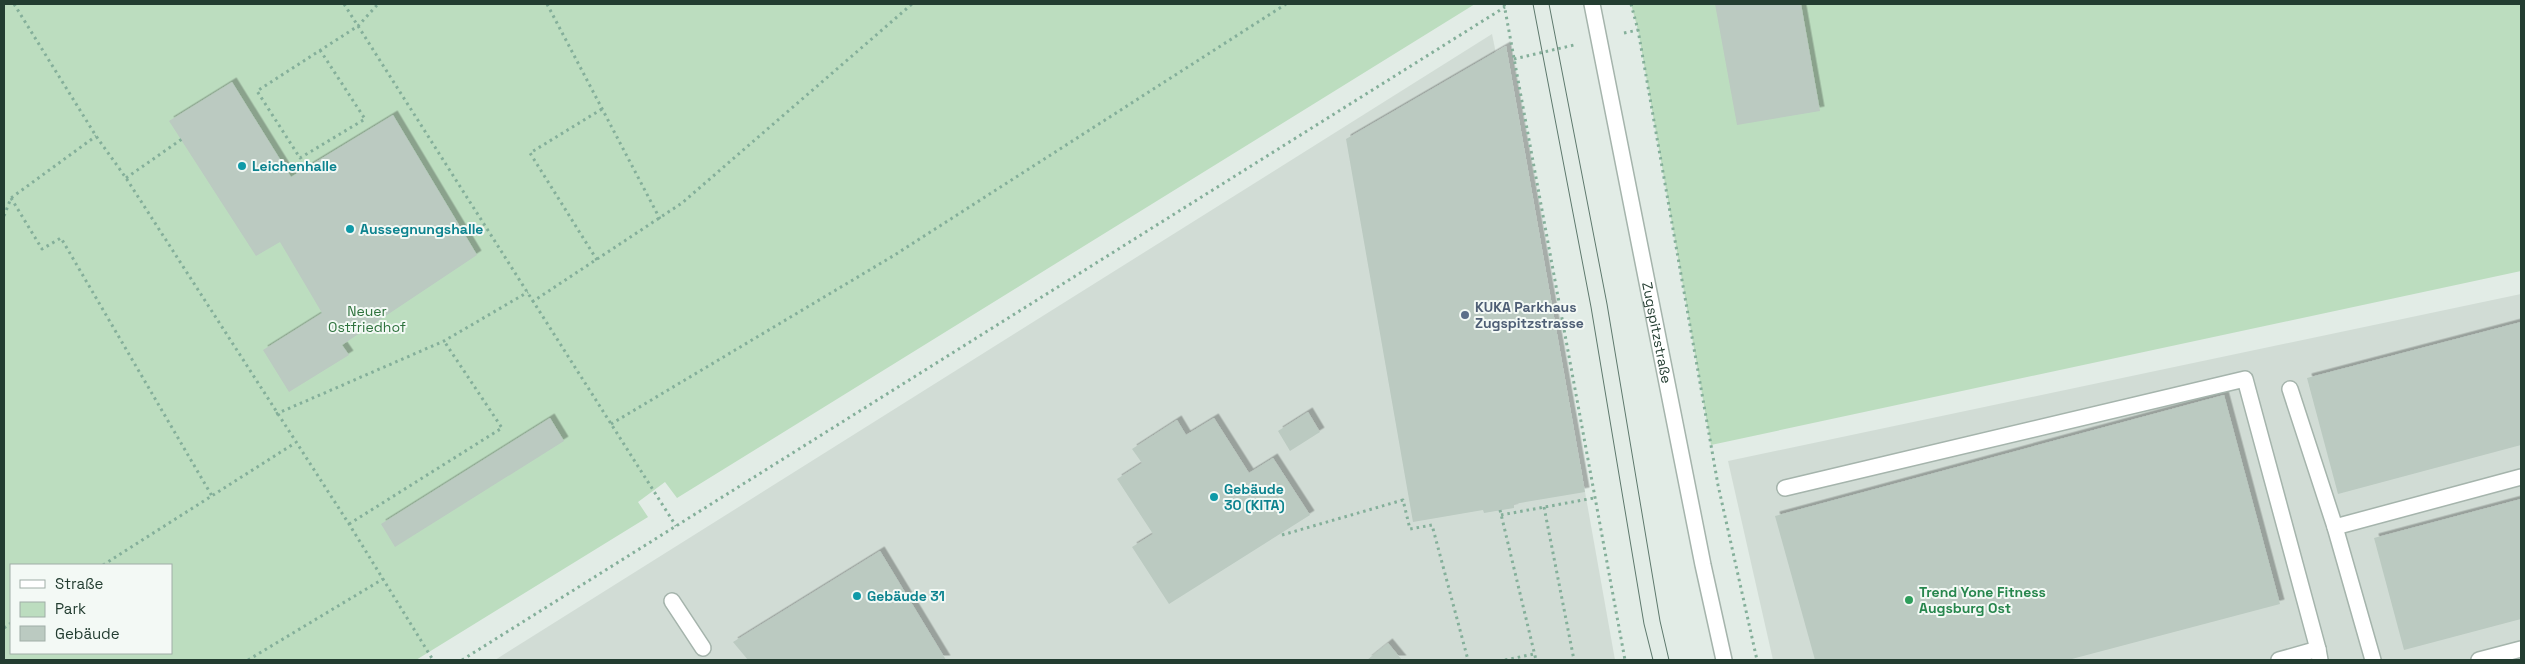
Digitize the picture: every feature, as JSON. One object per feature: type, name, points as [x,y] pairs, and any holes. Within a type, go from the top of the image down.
[{"type":"street","name":"Zugspitzstraße","points":[[1592,4],[1700,555],[1724,660]]},
{"type":"street","points":[[1785,488],[2245,379],[2319,655],[2278,660]]},
{"type":"street","points":[[2290,389],[2335,527],[2373,660]]},
{"type":"street","points":[[2335,527],[2521,477]]},
{"type":"street","points":[[672,601],[703,648]]},
{"type":"street","points":[[2478,660],[2521,649]]},
{"type":"path","points":[[14,4],[96,136],[126,178],[276,414],[349,524],[433,660]]},
{"type":"path","points":[[344,4],[676,526]]},
{"type":"path","points":[[320,50],[365,119],[300,158],[257,91],[320,50],[358,26],[378,4]]},
{"type":"path","points":[[546,4],[660,219]]},
{"type":"path","points":[[532,302],[682,203],[912,4]]},
{"type":"path","points":[[611,424],[893,256],[1286,4]]},
{"type":"path","points":[[1631,4],[1638,30],[1718,485],[1757,660]]},
{"type":"path","points":[[462,660],[1504,6],[1624,660]]},
{"type":"path","points":[[597,260],[530,153],[602,109]]},
{"type":"path","points":[[4,216],[12,198],[96,136]]},
{"type":"path","points":[[126,178],[182,139]]},
{"type":"path","points":[[12,198],[42,249],[61,238],[212,496]]},
{"type":"path","points":[[276,414],[444,341],[528,292]]},
{"type":"path","points":[[349,524],[502,428],[444,341]]},
{"type":"path","points":[[105,564],[295,443]]},
{"type":"path","points":[[1501,515],[1594,498]]},
{"type":"path","points":[[1282,535],[1403,500],[1410,529],[1432,525],[1468,660]]},
{"type":"path","points":[[1544,507],[1574,660]]},
{"type":"path","points":[[1500,510],[1536,660]]},
{"type":"path","points":[[248,660],[383,579]]},
{"type":"path","points":[[1505,660],[1534,654]]},
{"type":"shaded area","points":[[1492,34],[1585,492],[1615,660],[495,660]]},
{"type":"shaded area","points":[[2521,294],[2521,660],[1773,660],[1728,461]]},
{"type":"green space","name":"Neuer Ostfriedhof","points":[[4,4],[1475,4],[677,498],[665,482],[638,502],[648,517],[416,660],[4,660]]},
{"type":"green space","points":[[1631,4],[2521,4],[2521,271],[1711,445],[1638,30]]},
{"type":"building","points":[[1715,4],[1801,4],[1820,111],[1737,125]]},
{"type":"building","name":"KUKA Parkhaus Zugspitzstrasse","points":[[1506,46],[1585,492],[1514,504],[1514,508],[1484,513],[1483,510],[1413,522],[1346,139]]},
{"type":"building","name":"Aussegnungshalle","points":[[232,82],[291,177],[393,115],[477,255],[342,345],[349,355],[289,392],[263,350],[322,313],[280,242],[256,256],[169,121]]},
{"type":"building","points":[[2521,322],[2521,445],[2338,494],[2307,378]]},
{"type":"building","points":[[2224,395],[2280,604],[2068,660],[1815,660],[1775,516]]},
{"type":"building","points":[[1308,412],[1320,432],[1290,451],[1278,431]]},
{"type":"building","points":[[550,418],[564,441],[395,547],[381,524]]},
{"type":"building","name":"Gebäude 30 (KITA)","points":[[1214,418],[1249,473],[1273,458],[1310,515],[1169,604],[1132,547],[1153,534],[1117,479],[1142,463],[1132,449],[1177,420],[1186,435]]},
{"type":"building","points":[[2521,499],[2521,619],[2404,650],[2374,538]]},
{"type":"building","name":"Gebäude 31","points":[[880,551],[946,660],[748,660],[733,642]]},
{"type":"building","points":[[1388,643],[1402,660],[1367,660]]},
{"type":"tram line","points":[[1533,4],[1591,307],[1644,624],[1653,660]]},
{"type":"tram line","points":[[1549,4],[1607,304],[1660,621],[1669,660]]},
{"type":"place","name":"Leichenhalle","points":[[242,166]]},
{"type":"place","name":"Aussegnungshalle","points":[[350,229]]},
{"type":"place","name":"KUKA Parkhaus Zugspitzstrasse","points":[[1465,315]]},
{"type":"place","name":"Gebäude 30 (KITA)","points":[[1214,497]]},
{"type":"place","name":"Gebäude 31","points":[[857,596]]},
{"type":"place","name":"Trend Yone Fitness Augsburg Ost","points":[[1909,600]]}]
